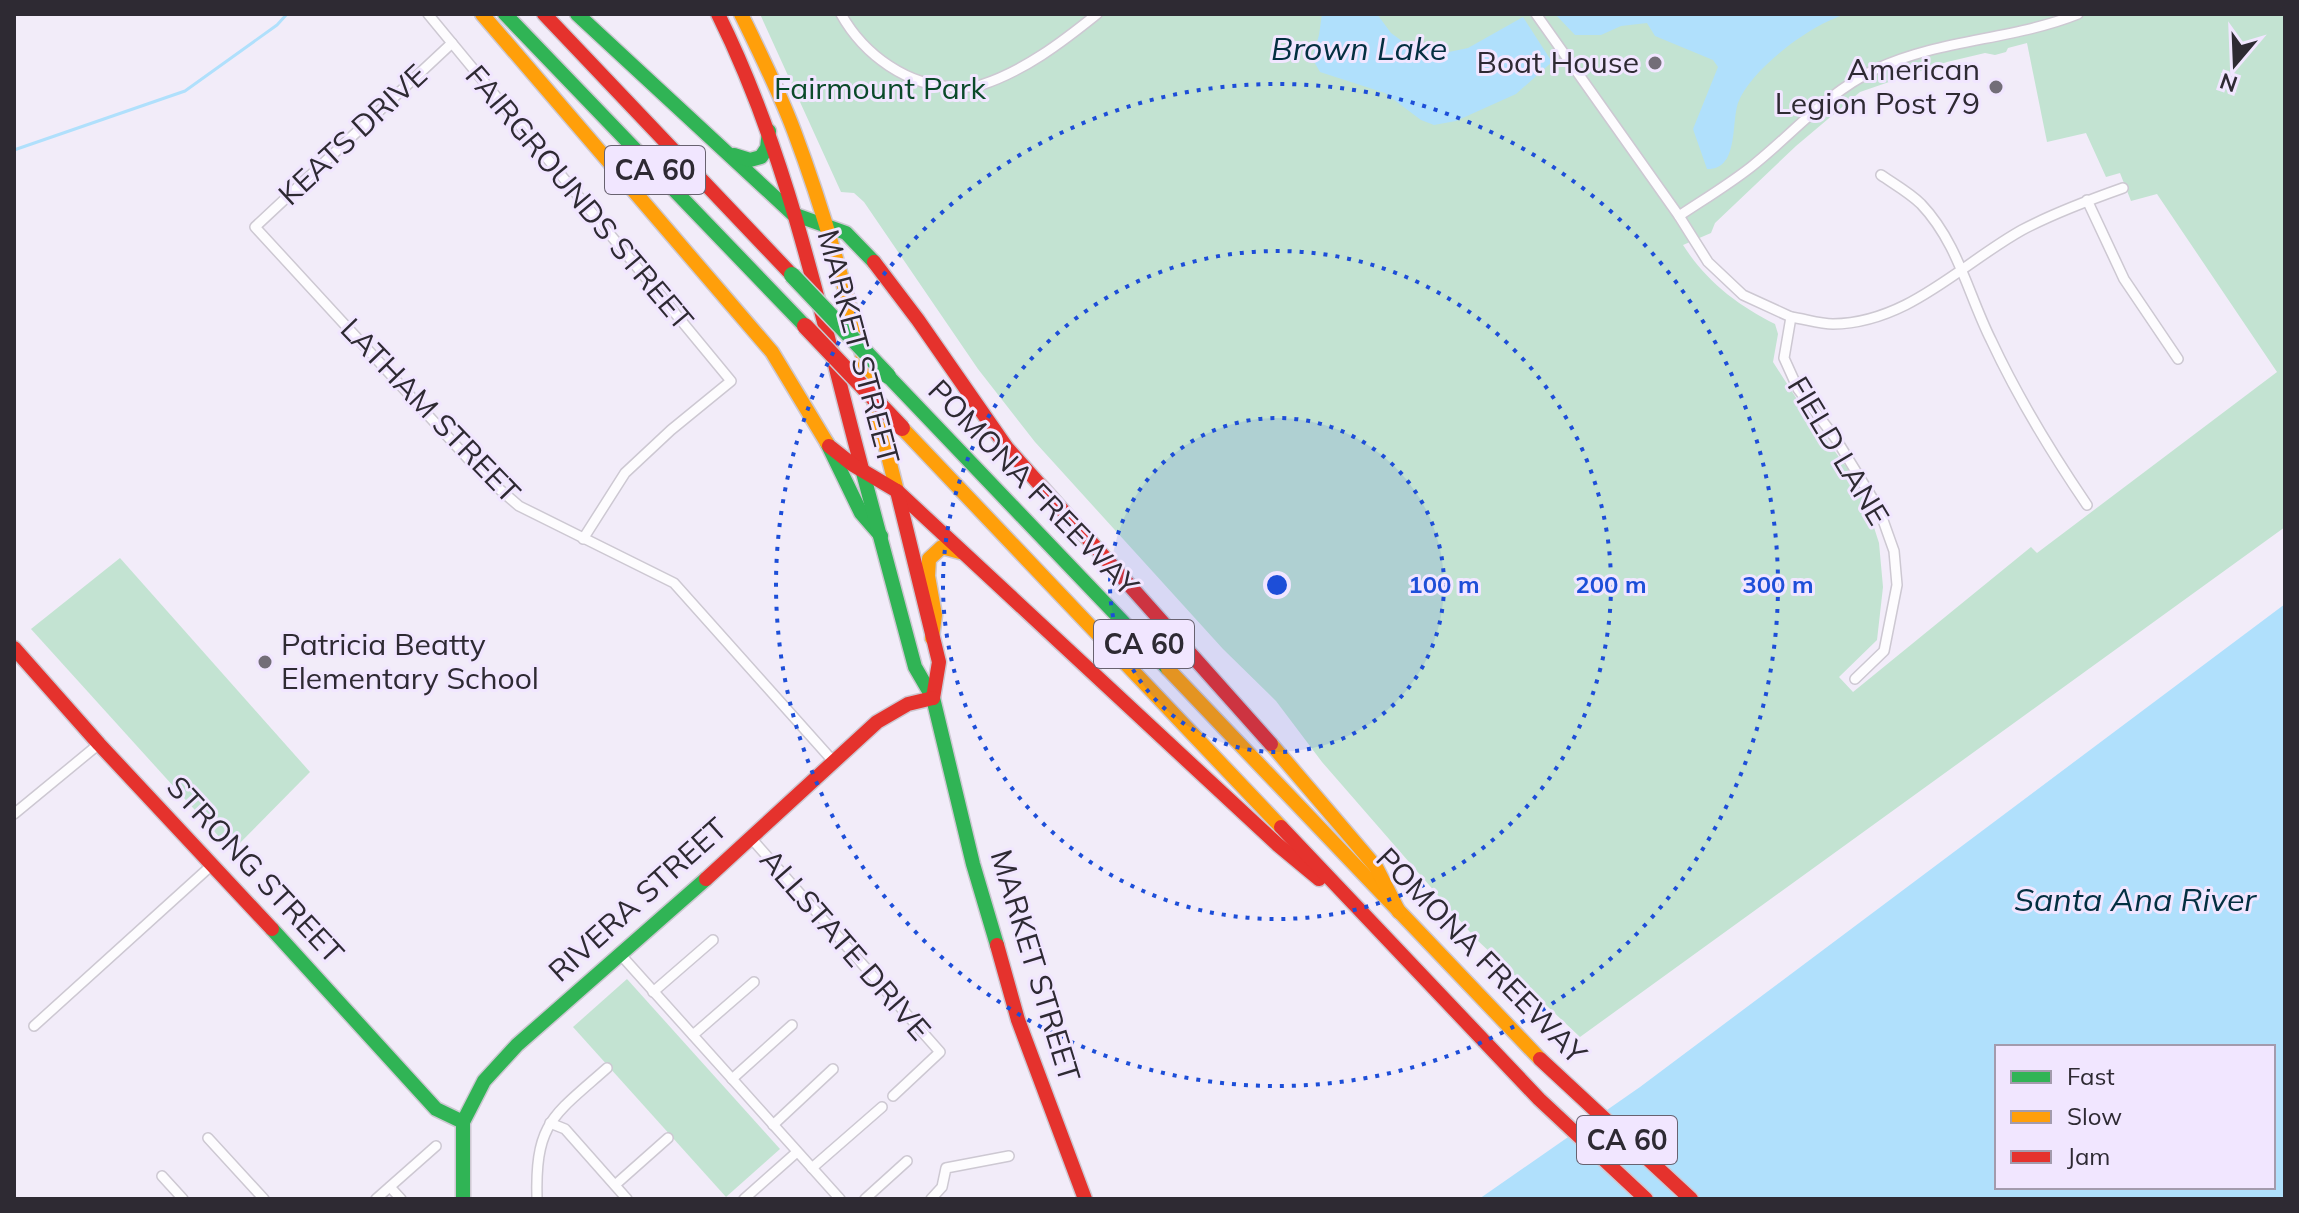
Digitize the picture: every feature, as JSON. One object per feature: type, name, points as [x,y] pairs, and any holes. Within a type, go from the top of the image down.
[{"type":"main road","points":[[482,14],[772,352],[829,446],[861,513],[881,536]]},
{"type":"main road","name":"POMONA FREEWAY","points":[[505,14],[1539,1099],[1646,1199]]},
{"type":"main road","name":"POMONA FREEWAY","points":[[544,14],[1562,1082],[1691,1199]]},
{"type":"main road","points":[[577,14],[793,214],[841,231],[859,245],[901,298],[1007,448],[1226,691],[1376,867],[1399,912]]},
{"type":"main road","name":"MARKET STREET","points":[[718,14],[769,131],[915,667],[933,698],[973,864],[1018,1020],[1085,1199]]},
{"type":"main road","name":"MARKET STREET","points":[[741,14],[786,113],[826,228],[897,491],[939,662],[933,698]]},
{"type":"main road","points":[[725,150],[742,159],[757,160],[768,150],[769,131]]},
{"type":"main road","points":[[829,446],[849,464],[897,491],[1278,845],[1372,923]]},
{"type":"main road","points":[[932,638],[936,611],[927,560],[931,553],[942,547],[961,552]]},
{"type":"main road","name":"STRONG STREET","points":[[14,648],[436,1109],[463,1122]]},
{"type":"main road","name":"RIVERA STREET","points":[[463,1199],[463,1122],[484,1081],[509,1054],[889,713],[933,698]]},
{"type":"street","name":"FAIRGROUNDS STREET","points":[[428,14],[731,381],[625,473],[583,539]]},
{"type":"street","points":[[841,14],[855,37],[874,56],[901,74],[939,87],[978,86],[1017,70],[1058,45],[1097,14]]},
{"type":"street","points":[[1536,14],[1708,262],[1743,295],[1791,317],[1832,324],[1878,317],[1918,298],[2021,231],[2087,200],[2123,188]]},
{"type":"street","points":[[1679,216],[1751,167],[1818,106],[1876,70],[1916,54],[2049,26],[2078,14]]},
{"type":"street","name":"KEATS DRIVE","points":[[255,227],[452,43]]},
{"type":"street","points":[[1881,175],[1920,203],[1945,235],[1963,270],[1990,339],[2040,437],[2087,505]]},
{"type":"street","points":[[2087,200],[2124,279],[2178,359]]},
{"type":"street","name":"LATHAM STREET","points":[[255,227],[483,475],[519,506],[674,583],[833,761]]},
{"type":"street","name":"FIELD LANE","points":[[1791,317],[1784,358],[1798,389],[1836,439],[1879,509],[1894,551],[1897,585],[1884,651],[1855,679]]},
{"type":"street","points":[[14,814],[99,744]]},
{"type":"street","name":"ALLSTATE DRIVE","points":[[751,838],[940,1052],[893,1096]]},
{"type":"street","points":[[34,1026],[213,864]]},
{"type":"street","points":[[653,992],[713,940]]},
{"type":"street","points":[[620,954],[840,1199]]},
{"type":"street","points":[[693,1035],[754,982]]},
{"type":"street","points":[[732,1079],[792,1025]]},
{"type":"street","points":[[537,1199],[538,1147],[550,1123],[557,1112],[607,1068]]},
{"type":"street","points":[[773,1125],[833,1069]]},
{"type":"street","points":[[812,1168],[882,1107]]},
{"type":"street","points":[[550,1123],[565,1129],[627,1199]]},
{"type":"street","points":[[208,1138],[264,1199]]},
{"type":"street","points":[[615,1185],[668,1138]]},
{"type":"street","points":[[376,1199],[436,1146]]},
{"type":"street","points":[[744,1199],[797,1152]]},
{"type":"street","points":[[931,1199],[942,1187],[946,1168],[1009,1156]]},
{"type":"street","points":[[865,1199],[907,1161]]},
{"type":"street","points":[[162,1176],[183,1199]]},
{"type":"street","points":[[390,1187],[401,1199]]},
{"type":"green space","name":"Fairmount Park","points":[[760,14],[2285,14],[2285,527],[1580,1037],[1476,939],[1322,762],[1276,701],[1223,649],[1035,442],[978,369],[864,202],[854,193],[841,192]],"holes":[[[2027,43],[2047,142],[2086,133],[2106,177],[2120,173],[2131,201],[2157,194],[2277,372],[2037,553],[2031,547],[1853,692],[1839,677],[1877,640],[1883,587],[1879,543],[1861,487],[1773,362],[1778,334],[1775,324],[1723,291],[1683,245],[1711,233],[1715,223],[1796,146],[1860,92],[1947,62],[1985,53],[1995,55]]]},
{"type":"green space","points":[[120,558],[310,772],[232,851],[31,629]]},
{"type":"green space","points":[[627,979],[780,1149],[726,1197],[573,1027]]},
{"type":"water","name":"Brown Lake","points":[[1322,14],[1377,14],[1391,33],[1406,44],[1439,54],[1468,48],[1523,17],[1552,62],[1516,94],[1456,121],[1434,125],[1421,120],[1385,93],[1320,72],[1312,58]]},
{"type":"water","points":[[1555,14],[1847,14],[1801,37],[1756,76],[1738,103],[1729,154],[1717,167],[1707,169],[1693,129],[1718,67],[1713,60],[1655,36],[1647,23],[1621,26],[1601,35],[1575,35]]},
{"type":"water","name":"Santa Ana River","points":[[2285,604],[2285,1199],[1479,1199],[1640,1087]]},
{"type":"waterway","points":[[14,150],[185,91],[277,25],[287,14]]},
{"type":"traffic: fast","points":[[505,14],[805,326]]},
{"type":"traffic: fast","points":[[577,14],[793,214],[846,233],[874,262]]},
{"type":"traffic: fast","points":[[734,155],[750,160],[761,157],[767,148],[769,131]]},
{"type":"traffic: fast","points":[[792,275],[888,376]]},
{"type":"traffic: fast","points":[[888,376],[1168,669]]},
{"type":"traffic: fast","points":[[827,443],[861,513],[881,536]]},
{"type":"traffic: fast","points":[[862,469],[915,667],[933,698],[973,864],[997,945]]},
{"type":"traffic: fast","points":[[463,1199],[463,1122],[484,1081],[517,1045],[706,879]]},
{"type":"traffic: fast","points":[[272,929],[436,1109],[463,1122]]},
{"type":"traffic: slow","points":[[482,14],[772,352],[827,443]]},
{"type":"traffic: slow","points":[[741,14],[782,101],[810,175],[850,310],[897,491]]},
{"type":"traffic: slow","points":[[902,428],[1281,827]]},
{"type":"traffic: slow","points":[[932,638],[935,615],[928,576],[929,559],[942,547],[960,552]]},
{"type":"traffic: slow","points":[[1168,669],[1540,1059]]},
{"type":"traffic: slow","points":[[1271,744],[1376,867],[1399,912]]},
{"type":"traffic: jam","points":[[544,14],[792,275]]},
{"type":"traffic: jam","points":[[718,14],[743,68],[784,180],[862,469]]},
{"type":"traffic: jam","points":[[874,262],[1007,448],[1271,744]]},
{"type":"traffic: jam","points":[[805,326],[902,428]]},
{"type":"traffic: jam","points":[[829,446],[853,465],[897,491],[1278,845],[1319,879]]},
{"type":"traffic: jam","points":[[897,491],[939,662],[933,698]]},
{"type":"traffic: jam","points":[[14,648],[272,929]]},
{"type":"traffic: jam","points":[[706,879],[877,722],[908,704],[933,698]]},
{"type":"traffic: jam","points":[[1281,827],[1539,1099],[1646,1199]]},
{"type":"traffic: jam","points":[[997,945],[1018,1020],[1085,1199]]},
{"type":"traffic: jam","points":[[1540,1059],[1691,1199]]},
{"type":"place","name":"Boat House","points":[[1655,63]]},
{"type":"place","name":"American Legion Post 79","points":[[1996,87]]},
{"type":"place","name":"Patricia Beatty Elementary School","points":[[265,662]]}]
